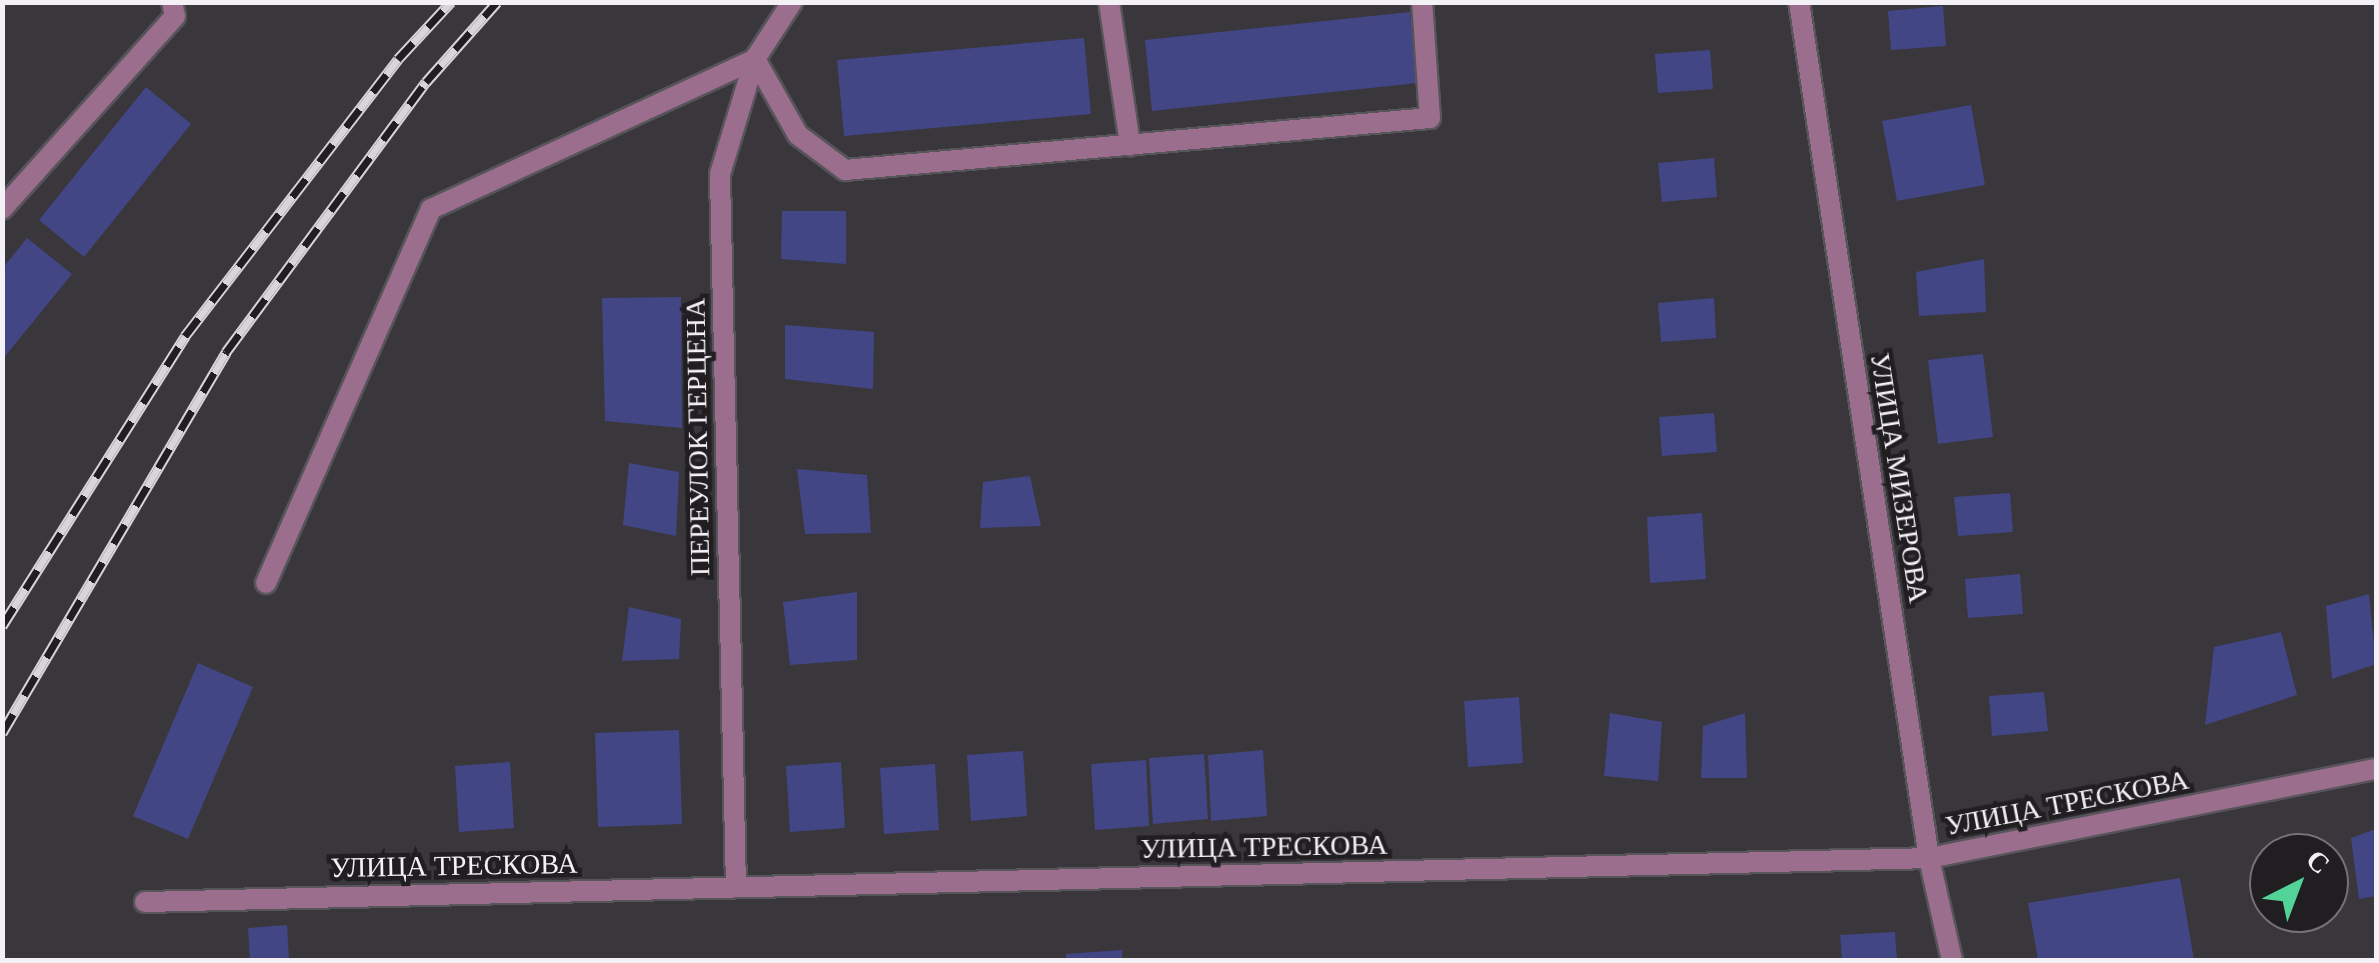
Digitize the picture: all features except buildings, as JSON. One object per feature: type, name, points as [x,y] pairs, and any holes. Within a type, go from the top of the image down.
[{"type":"street","points":[[2,209],[175,16],[172,2]]},
{"type":"street","name":"ПЕРЕУЛОК ГЕРЦЕНА","points":[[736,887],[720,174],[755,59],[792,2]]},
{"type":"street","points":[[1108,2],[1130,145]]},
{"type":"street","points":[[266,583],[431,209],[755,59],[798,135],[845,170],[1430,118],[1422,2]]},
{"type":"street","name":"УЛИЦА МИЗЕРОВА","points":[[1799,2],[1929,858],[1952,960]]},
{"type":"street","name":"УЛИЦА ТРЕСКОВА","points":[[144,902],[1929,858],[2376,770]]},
{"type":"railway","points":[[2,626],[185,336],[398,59],[451,2]]},
{"type":"railway","points":[[2,733],[226,352],[426,82],[497,2]]}]
